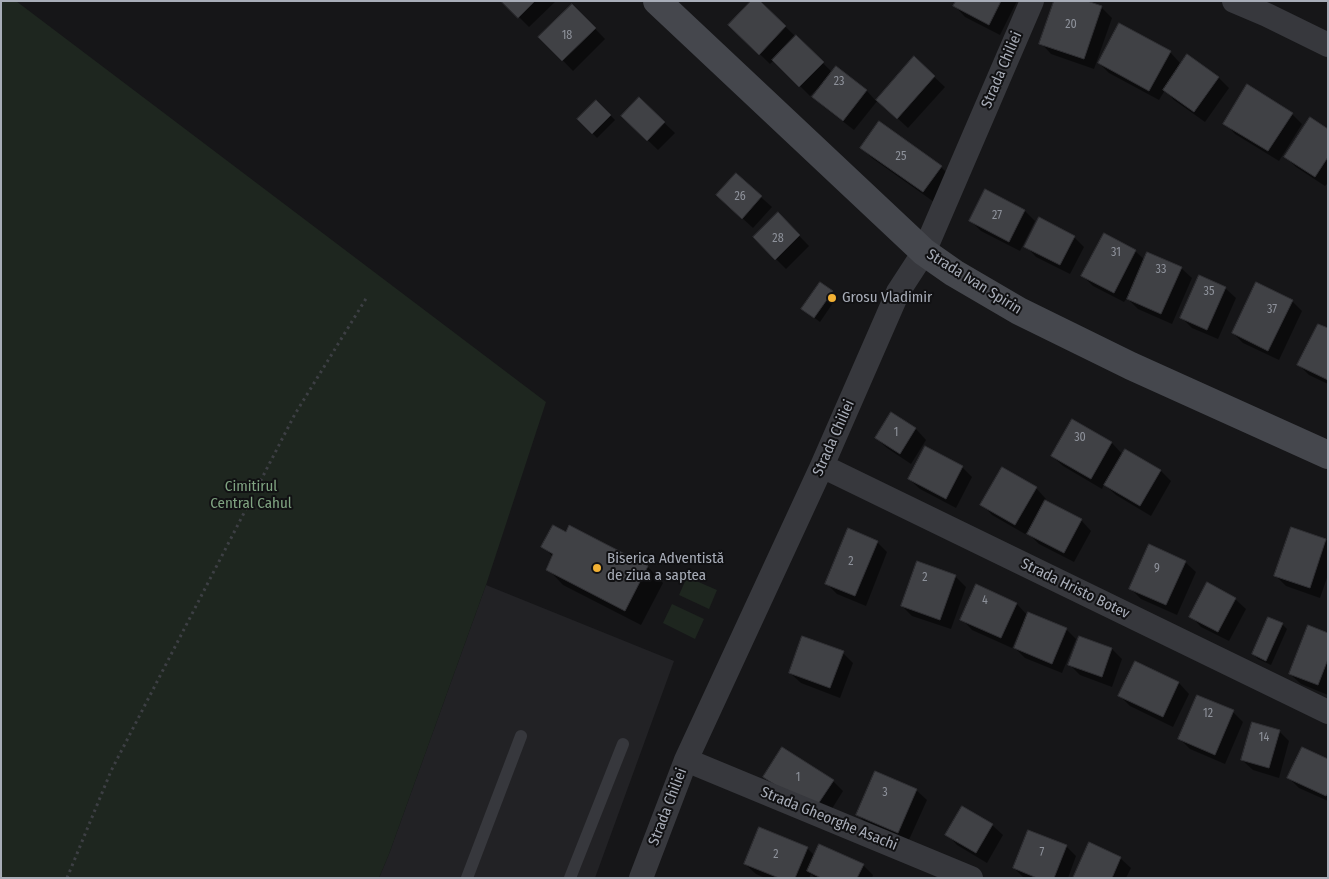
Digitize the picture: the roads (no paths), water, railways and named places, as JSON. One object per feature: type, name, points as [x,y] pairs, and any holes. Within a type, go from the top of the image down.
[{"type":"street","name":"Strada Ivan Spirin","points":[[657,1],[924,252],[954,273],[1019,311],[1131,366],[1328,455]]},
{"type":"street","name":"Strada Chiliei","points":[[641,878],[686,760],[822,466],[898,292],[924,252],[1032,1]]},
{"type":"street","points":[[1234,1],[1328,45]]},
{"type":"street","name":"Strada Hristo Botev","points":[[822,466],[1328,712]]},
{"type":"street","name":"Strada Gheorghe Asachi","points":[[686,760],[971,878]]},
{"type":"lane","points":[[467,878],[521,736]]},
{"type":"lane","points":[[570,878],[623,744]]},
{"type":"place","name":"Grosu Vladimir","points":[[832,298]]},
{"type":"place","name":"Biserica Adventistă de ziua a saptea","points":[[597,568]]},
{"type":"park label","name":"Cimitirul Central Cahul","points":[[251,496]]}]
